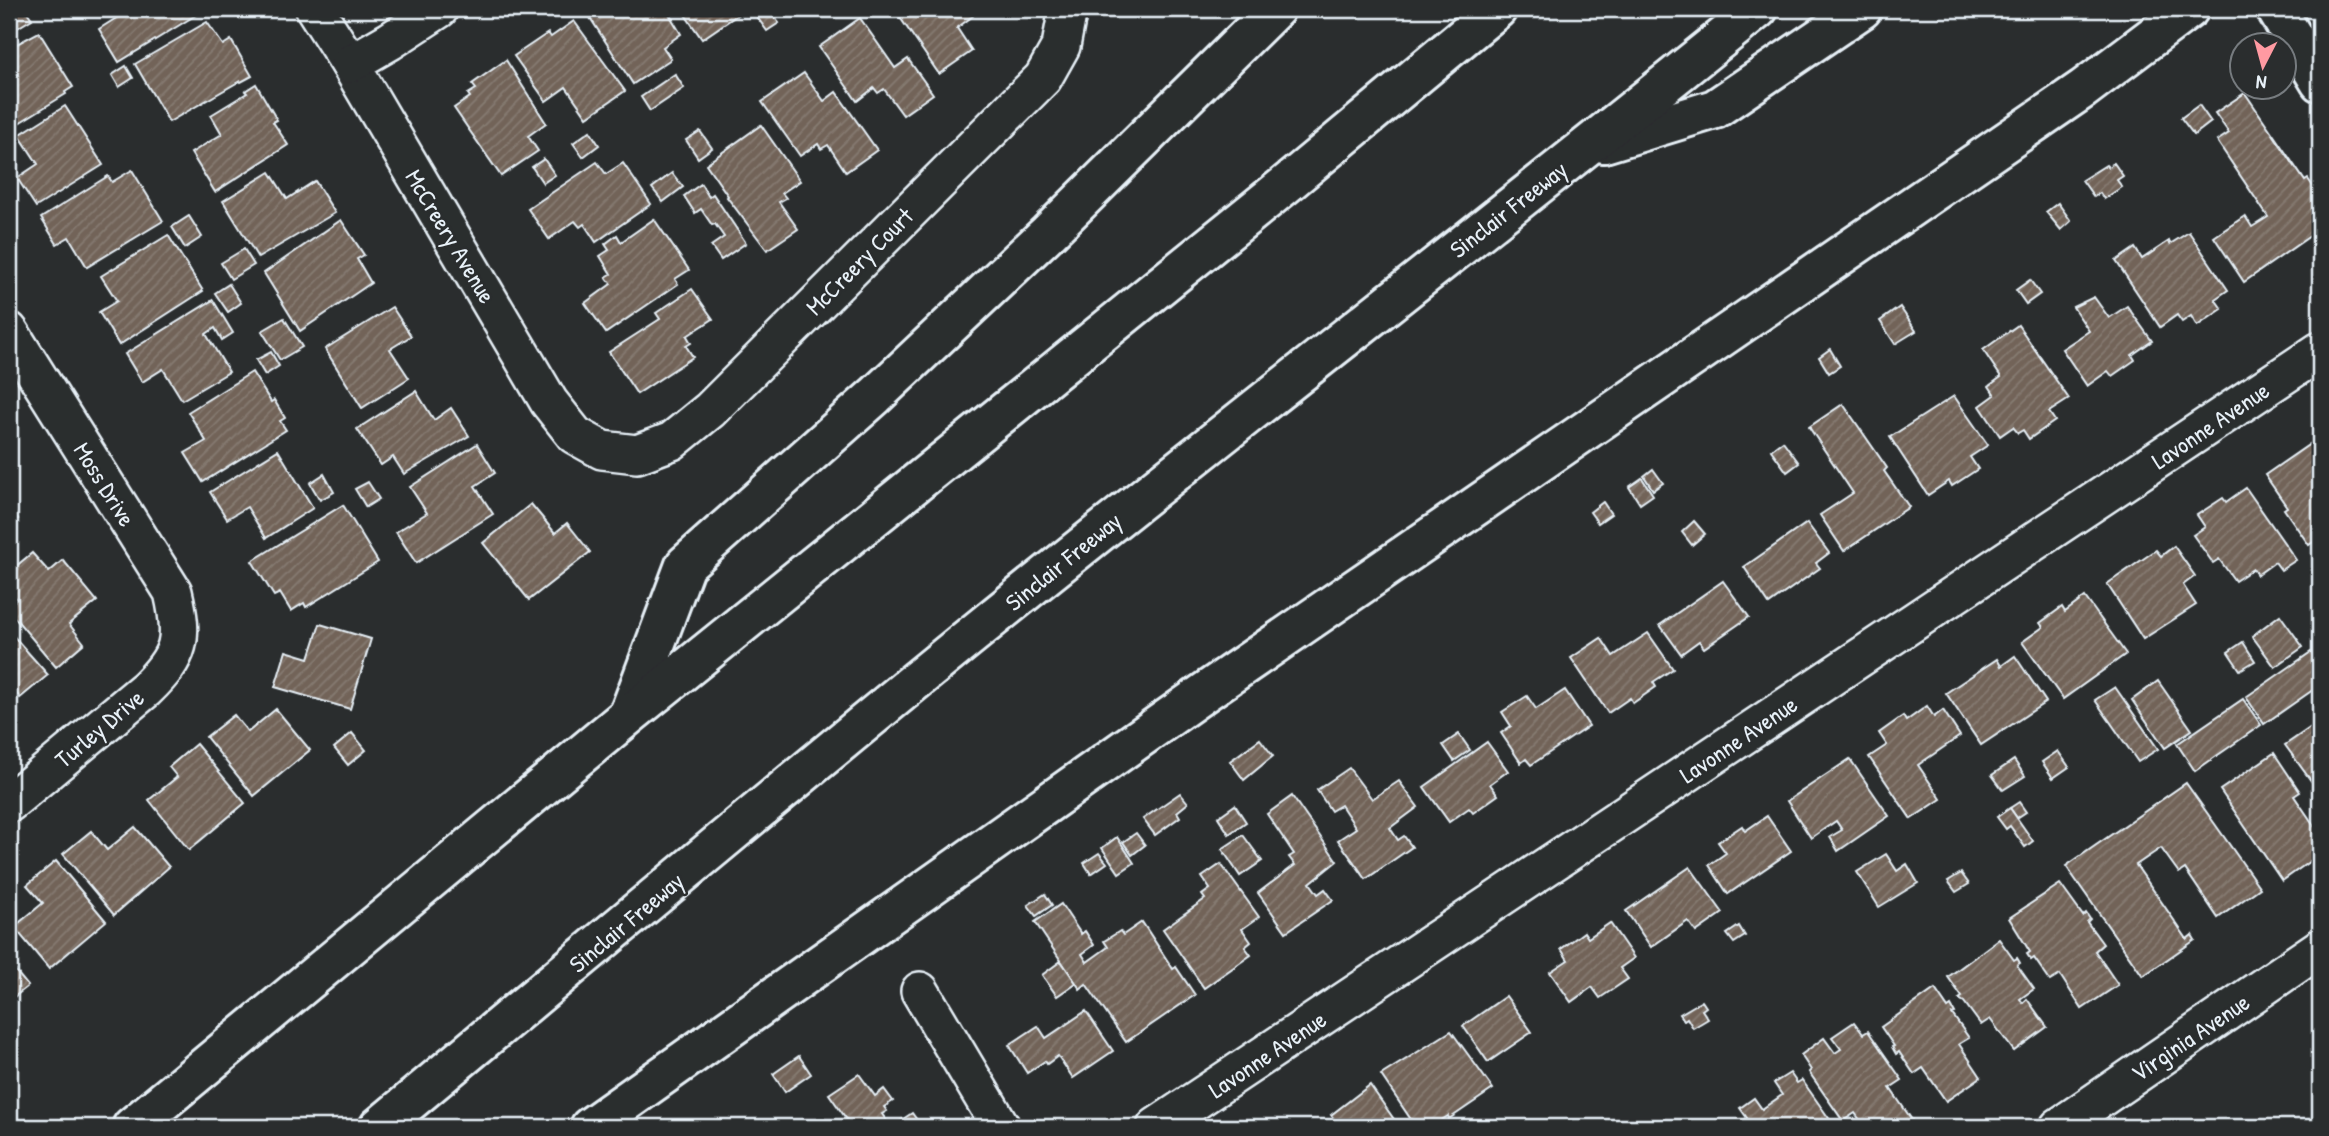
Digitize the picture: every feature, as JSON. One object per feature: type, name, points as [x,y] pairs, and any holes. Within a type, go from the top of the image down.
[{"type":"main road","points":[[629,715],[685,565],[875,396],[1019,261],[1275,9]]},
{"type":"main road","points":[[131,1127],[629,715],[1284,186],[1497,9]]},
{"type":"main road","name":"Sinclair Freeway","points":[[379,1127],[978,630],[1309,365],[1586,149],[1758,9]]},
{"type":"main road","points":[[1586,149],[1715,109],[1862,9]]},
{"type":"main road","points":[[590,1127],[1205,692],[2083,89],[2189,9]]},
{"type":"main road","points":[[2276,9],[2320,82]]},
{"type":"street","name":"McCreery Avenue","points":[[315,9],[549,402],[575,435],[602,450]]},
{"type":"street","points":[[350,64],[439,9]]},
{"type":"street","name":"McCreery Court","points":[[602,450],[637,454],[649,450],[673,441],[710,410],[1043,78],[1061,47],[1068,9]]},
{"type":"street","name":"Moss Drive","points":[[9,331],[173,592],[180,620],[178,645]]},
{"type":"street","name":"Lavonne Avenue","points":[[1156,1127],[2320,351]]},
{"type":"street","name":"Turley Drive","points":[[9,803],[146,689],[165,670],[178,645]]},
{"type":"street","name":"Virginia Avenue","points":[[2059,1127],[2320,948]]},
{"type":"street","points":[[920,991],[1001,1127]]},
{"type":"building","points":[[9,9],[25,9],[32,19],[9,33]]},
{"type":"building","points":[[117,9],[193,9],[196,15],[119,62],[99,29],[121,15]]},
{"type":"building","points":[[593,9],[666,9],[681,34],[663,47],[671,59],[633,84],[587,13]]},
{"type":"building","points":[[681,9],[746,9],[702,39]]},
{"type":"building","points":[[768,9],[779,23],[767,31],[757,17]]},
{"type":"building","points":[[910,9],[972,9],[973,16],[957,28],[972,51],[939,74],[899,16]]},
{"type":"building","points":[[860,18],[895,68],[908,59],[933,94],[903,115],[884,89],[878,93],[874,88],[857,101],[819,47]]},
{"type":"building","points":[[574,21],[625,91],[587,117],[566,87],[546,101],[514,56],[548,33],[551,37]]},
{"type":"building","points":[[207,22],[223,45],[231,40],[252,76],[169,122],[135,64]]},
{"type":"building","points":[[39,32],[73,87],[9,129],[9,48]]},
{"type":"building","points":[[506,60],[546,123],[528,136],[538,151],[501,176],[454,108],[470,97],[468,94],[476,89],[472,84]]},
{"type":"building","points":[[126,66],[133,78],[119,87],[112,75]]},
{"type":"building","points":[[804,73],[824,101],[836,92],[877,150],[846,172],[828,145],[821,149],[818,144],[800,156],[762,102]]},
{"type":"building","points":[[675,74],[684,88],[650,111],[641,97]]},
{"type":"building","points":[[256,84],[277,120],[273,122],[288,145],[215,192],[191,153],[222,134],[211,115],[247,93],[245,91]]},
{"type":"building","points":[[2232,102],[2251,102],[2305,181],[2308,179],[2320,196],[2315,199],[2320,207],[2320,229],[2244,282],[2214,237],[2245,216],[2252,227],[2268,217],[2217,141],[2229,133],[2215,113]]},
{"type":"building","points":[[2199,105],[2211,122],[2194,135],[2181,118]]},
{"type":"building","points":[[65,106],[103,165],[36,207],[17,178],[38,164],[19,135]]},
{"type":"building","points":[[761,125],[800,181],[782,193],[786,198],[779,202],[798,229],[767,250],[706,164]]},
{"type":"building","points":[[590,131],[599,145],[583,157],[573,143]]},
{"type":"building","points":[[700,131],[712,148],[698,158],[686,140]]},
{"type":"building","points":[[544,159],[555,175],[543,183],[532,167]]},
{"type":"building","points":[[597,162],[606,174],[623,163],[651,204],[596,242],[584,224],[580,227],[575,221],[549,239],[528,209]]},
{"type":"building","points":[[2114,163],[2123,176],[2117,180],[2122,187],[2104,199],[2100,193],[2094,197],[2082,180]]},
{"type":"building","points":[[132,170],[163,221],[87,267],[69,237],[57,244],[41,218],[108,176],[112,182]]},
{"type":"building","points":[[270,172],[287,199],[315,181],[335,213],[258,258],[223,201]]},
{"type":"building","points":[[672,173],[683,187],[663,202],[652,188]]},
{"type":"building","points":[[701,184],[709,197],[713,194],[746,243],[721,260],[711,246],[724,237],[701,209],[695,213],[684,196]]},
{"type":"building","points":[[2058,203],[2071,221],[2061,230],[2046,212]]},
{"type":"building","points":[[189,216],[202,237],[185,248],[172,227]]},
{"type":"building","points":[[654,219],[689,270],[675,279],[678,284],[606,333],[585,303],[611,284],[606,277],[611,274],[600,256],[609,250],[605,244],[617,235],[621,242]]},
{"type":"building","points":[[341,220],[364,255],[357,259],[371,283],[300,331],[264,273]]},
{"type":"building","points":[[2189,232],[2228,290],[2215,299],[2222,309],[2197,326],[2191,316],[2182,322],[2177,315],[2160,327],[2116,261],[2135,248],[2142,259],[2169,241],[2170,244]]},
{"type":"building","points":[[168,235],[203,291],[119,345],[99,312],[117,301],[101,276]]},
{"type":"building","points":[[244,249],[254,265],[231,279],[221,263]]},
{"type":"building","points":[[2030,280],[2040,294],[2026,304],[2016,290]]},
{"type":"building","points":[[229,284],[241,303],[228,312],[215,293]]},
{"type":"building","points":[[692,289],[713,319],[687,336],[691,343],[686,346],[693,357],[637,394],[609,352],[660,319],[656,313]]},
{"type":"building","points":[[2094,297],[2109,318],[2127,306],[2152,341],[2132,355],[2135,360],[2112,376],[2108,371],[2087,386],[2062,349],[2089,331],[2073,307]]},
{"type":"building","points":[[213,300],[233,333],[222,340],[215,328],[206,334],[229,372],[182,400],[163,369],[142,382],[125,354]]},
{"type":"building","points":[[392,307],[411,336],[390,349],[409,378],[362,408],[325,349]]},
{"type":"building","points":[[1900,307],[1916,331],[1895,344],[1880,321]]},
{"type":"building","points":[[284,318],[302,347],[280,360],[262,331]]},
{"type":"building","points":[[2018,325],[2069,399],[2049,412],[2055,421],[2029,439],[2023,430],[2018,433],[2013,427],[2000,436],[1980,406],[1995,395],[1989,386],[2001,377],[1983,350]]},
{"type":"building","points":[[1830,349],[1840,366],[1829,373],[1819,357]]},
{"type":"building","points":[[271,352],[279,366],[265,375],[256,360]]},
{"type":"building","points":[[252,372],[285,418],[280,421],[286,430],[203,482],[185,453],[206,441],[188,412]]},
{"type":"building","points":[[416,391],[434,420],[451,408],[469,436],[404,474],[393,457],[381,465],[357,429]]},
{"type":"building","points":[[1954,396],[1988,445],[1970,457],[1978,469],[1952,486],[1949,481],[1928,495],[1890,437]]},
{"type":"building","points":[[1843,404],[1887,468],[1884,471],[1909,507],[1844,551],[1820,515],[1853,493],[1809,427]]},
{"type":"building","points":[[2320,437],[2320,490],[2317,492],[2320,498],[2320,537],[2309,545],[2265,475]]},
{"type":"building","points":[[1783,441],[1799,463],[1787,472],[1771,450]]},
{"type":"building","points":[[477,444],[495,473],[475,486],[493,514],[416,563],[396,532],[427,513],[410,487]]},
{"type":"building","points":[[278,450],[313,508],[266,538],[247,507],[227,519],[210,492]]},
{"type":"building","points":[[1653,469],[1663,483],[1653,490],[1644,476]]},
{"type":"building","points":[[324,474],[334,492],[320,500],[310,483]]},
{"type":"building","points":[[1642,478],[1653,495],[1640,504],[1629,487]]},
{"type":"building","points":[[368,482],[379,499],[366,507],[355,489]]},
{"type":"building","points":[[2246,488],[2296,560],[2281,570],[2275,562],[2257,575],[2253,569],[2235,581],[2219,559],[2213,563],[2193,535],[2205,527],[2197,515],[2223,498],[2226,502]]},
{"type":"building","points":[[1603,502],[1611,514],[1598,523],[1590,512]]},
{"type":"building","points":[[9,504],[18,519],[9,524]]},
{"type":"building","points":[[531,504],[555,533],[567,523],[590,552],[529,600],[483,543]]},
{"type":"building","points":[[343,505],[378,562],[306,607],[304,603],[291,611],[280,593],[274,596],[252,561]]},
{"type":"building","points":[[1694,521],[1705,534],[1692,545],[1682,532]]},
{"type":"building","points":[[1807,523],[1829,553],[1816,563],[1820,568],[1769,604],[1744,567]]},
{"type":"building","points":[[2174,546],[2195,576],[2183,585],[2196,605],[2143,639],[2107,584],[2156,550],[2161,556]]},
{"type":"building","points":[[32,553],[49,572],[63,560],[97,601],[69,624],[84,643],[56,667],[9,611],[9,606],[17,599],[9,590],[9,572]]},
{"type":"building","points":[[1723,581],[1749,617],[1704,648],[1699,641],[1681,654],[1660,625]]},
{"type":"building","points":[[2085,597],[2126,654],[2063,699],[2022,642],[2043,627],[2040,623],[2062,607],[2065,612]]},
{"type":"building","points":[[2280,615],[2303,647],[2275,667],[2252,636]]},
{"type":"building","points":[[320,624],[371,639],[350,709],[275,687],[286,651],[309,658]]},
{"type":"building","points":[[9,631],[48,675],[20,698],[9,684]]},
{"type":"building","points":[[1648,633],[1673,669],[1653,682],[1656,687],[1633,703],[1630,698],[1608,713],[1571,658],[1601,638],[1613,656]]},
{"type":"building","points":[[2243,642],[2255,661],[2240,670],[2228,652]]},
{"type":"building","points":[[2320,647],[2320,661],[2314,651]]},
{"type":"building","points":[[2311,652],[2320,666],[2320,685],[2264,724],[2246,697]]},
{"type":"building","points":[[2015,656],[2046,702],[1981,745],[1946,693],[1997,659],[2001,666]]},
{"type":"building","points":[[2158,681],[2192,730],[2165,748],[2132,700]]},
{"type":"building","points":[[2115,687],[2158,749],[2138,762],[2095,700]]},
{"type":"building","points":[[1565,690],[1589,726],[1531,765],[1526,759],[1521,763],[1501,733],[1511,726],[1502,712],[1527,696],[1536,709]]},
{"type":"building","points":[[2243,699],[2261,725],[2195,771],[2177,744]]},
{"type":"building","points":[[1927,706],[1934,717],[1943,710],[1960,736],[1918,765],[1941,799],[1911,819],[1869,757],[1887,745],[1879,733],[1903,716],[1906,721]]},
{"type":"building","points":[[276,709],[310,750],[254,796],[206,737],[234,715],[248,732]]},
{"type":"building","points":[[2320,721],[2320,782],[2317,778],[2312,782],[2285,745]]},
{"type":"building","points":[[352,733],[366,750],[348,765],[334,748]]},
{"type":"building","points":[[1459,734],[1470,750],[1454,761],[1443,745]]},
{"type":"building","points":[[1260,739],[1273,756],[1244,780],[1230,761]]},
{"type":"building","points":[[1487,742],[1508,771],[1490,784],[1498,795],[1473,813],[1469,808],[1449,822],[1424,787]]},
{"type":"building","points":[[196,744],[245,803],[189,850],[149,800],[177,777],[169,767]]},
{"type":"building","points":[[2058,751],[2069,767],[2053,778],[2042,762]]},
{"type":"building","points":[[2274,753],[2300,792],[2294,796],[2320,834],[2320,854],[2282,881],[2220,790]]},
{"type":"building","points":[[1850,759],[1889,816],[1838,851],[1830,837],[1842,830],[1836,821],[1811,838],[1787,801]]},
{"type":"building","points":[[2014,760],[2025,776],[2003,790],[1992,775]]},
{"type":"building","points":[[1349,768],[1372,799],[1399,781],[1418,807],[1390,828],[1398,840],[1404,836],[1412,847],[1366,879],[1338,840],[1356,828],[1341,805],[1331,811],[1317,790]]},
{"type":"building","points":[[2186,783],[2260,888],[2218,918],[2185,869],[2179,873],[2161,848],[2136,865],[2187,939],[2192,935],[2195,940],[2143,976],[2066,866]]},
{"type":"building","points":[[1180,793],[1188,803],[1177,812],[1180,817],[1155,835],[1143,819]]},
{"type":"building","points":[[1292,796],[1337,861],[1310,883],[1318,894],[1325,889],[1333,900],[1286,932],[1258,893],[1295,865],[1289,857],[1294,854],[1267,814]]},
{"type":"building","points":[[2019,802],[2026,812],[2017,818],[2010,808]]},
{"type":"building","points":[[1235,805],[1246,822],[1229,834],[1218,817]]},
{"type":"building","points":[[2010,808],[2033,841],[2025,847],[2010,826],[2006,829],[1997,817]]},
{"type":"building","points":[[1767,816],[1791,851],[1728,894],[1709,865],[1726,853],[1718,842],[1742,826],[1745,831]]},
{"type":"building","points":[[135,827],[169,867],[114,915],[63,854],[91,831],[107,850]]},
{"type":"building","points":[[1136,833],[1145,845],[1132,855],[1123,842]]},
{"type":"building","points":[[1243,835],[1262,861],[1240,876],[1222,849]]},
{"type":"building","points":[[1117,837],[1134,863],[1119,873],[1102,848]]},
{"type":"building","points":[[1099,853],[1107,863],[1091,874],[1084,863]]},
{"type":"building","points":[[1886,854],[1897,871],[1907,864],[1918,883],[1879,907],[1857,872]]},
{"type":"building","points":[[56,861],[106,921],[49,969],[14,927],[43,903],[27,885]]},
{"type":"building","points":[[1221,864],[1259,917],[1242,929],[1251,942],[1245,947],[1251,955],[1204,988],[1163,929],[1205,899],[1202,895],[1210,889],[1202,877]]},
{"type":"building","points":[[1690,867],[1723,913],[1696,932],[1688,921],[1651,947],[1626,911]]},
{"type":"building","points":[[1961,873],[1969,884],[1956,892],[1948,881]]},
{"type":"building","points":[[2060,884],[2083,916],[2086,913],[2090,919],[2087,922],[2103,944],[2095,951],[2118,985],[2082,1009],[2060,975],[2050,981],[2034,958],[2031,960],[2027,954],[2030,952],[2009,918]]},
{"type":"building","points":[[1045,894],[1052,905],[1036,916],[1028,905]]},
{"type":"building","points":[[1061,904],[1081,934],[1085,931],[1094,945],[1082,954],[1087,962],[1108,947],[1104,941],[1120,931],[1123,935],[1142,922],[1173,969],[1176,967],[1195,995],[1126,1042],[1086,984],[1080,989],[1035,922]]},
{"type":"building","points":[[1610,923],[1634,958],[1620,968],[1628,979],[1600,998],[1592,987],[1571,1002],[1550,972],[1568,960],[1561,949],[1584,932],[1588,938]]},
{"type":"building","points":[[1739,926],[1745,936],[1734,943],[1727,934]]},
{"type":"building","points":[[1999,939],[2014,960],[2017,958],[2020,963],[2017,965],[2034,989],[2020,999],[2023,1003],[2027,999],[2047,1027],[2014,1051],[1990,1019],[1981,1025],[1959,999],[1962,997],[1948,977]]},
{"type":"building","points":[[1061,961],[1076,983],[1057,996],[1042,975]]},
{"type":"building","points":[[9,963],[28,986],[9,1001]]},
{"type":"building","points":[[1935,989],[1948,1008],[1951,1006],[1955,1013],[1952,1014],[1969,1038],[1959,1044],[1981,1077],[1946,1101],[1923,1068],[1914,1074],[1899,1052],[1896,1054],[1892,1047],[1894,1046],[1881,1027]]},
{"type":"building","points":[[1506,996],[1532,1032],[1488,1062],[1463,1026]]},
{"type":"building","points":[[1702,1001],[1706,1007],[1702,1010],[1708,1019],[1693,1028],[1687,1018],[1684,1020],[1680,1014]]},
{"type":"building","points":[[1086,1011],[1113,1051],[1073,1078],[1058,1056],[1027,1073],[1009,1045],[1038,1026],[1046,1038]]},
{"type":"building","points":[[1854,1022],[1863,1034],[1868,1031],[1902,1080],[1890,1088],[1912,1120],[1902,1127],[1865,1127],[1855,1113],[1843,1121],[1809,1072],[1811,1070],[1801,1055],[1824,1038],[1835,1053],[1841,1049],[1832,1037]]},
{"type":"building","points":[[1451,1031],[1493,1089],[1449,1119],[1448,1116],[1442,1120],[1447,1127],[1416,1127],[1381,1075]]},
{"type":"building","points":[[799,1056],[811,1074],[785,1092],[773,1074]]},
{"type":"building","points":[[1790,1073],[1797,1083],[1802,1080],[1835,1127],[1747,1127],[1743,1121],[1747,1118],[1740,1108],[1754,1098],[1762,1109],[1782,1095],[1774,1083]]},
{"type":"building","points":[[859,1074],[875,1096],[884,1089],[893,1101],[884,1107],[887,1111],[882,1114],[891,1127],[852,1127],[829,1094]]},
{"type":"building","points":[[1370,1085],[1398,1125],[1340,1127],[1331,1115]]},
{"type":"building","points":[[912,1113],[922,1127],[891,1127]]}]
